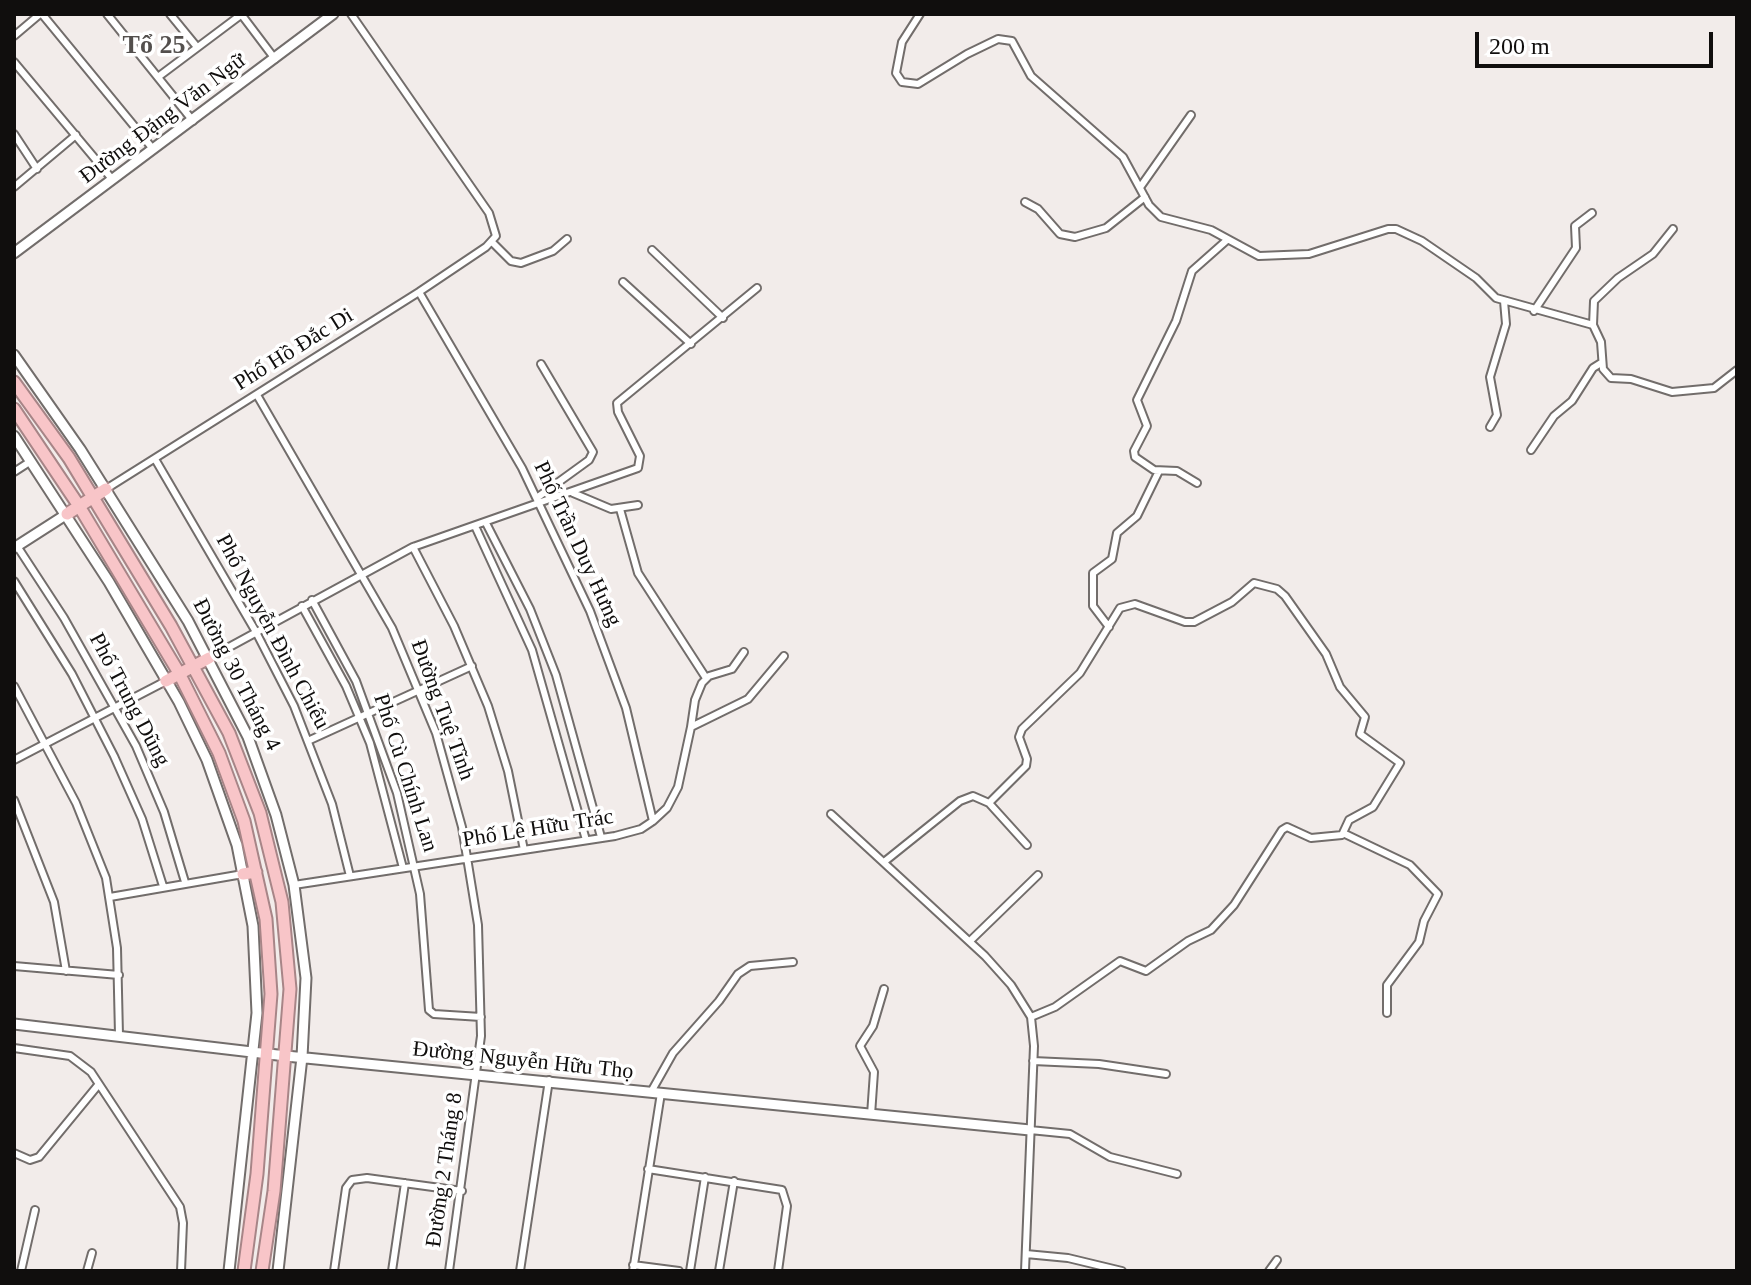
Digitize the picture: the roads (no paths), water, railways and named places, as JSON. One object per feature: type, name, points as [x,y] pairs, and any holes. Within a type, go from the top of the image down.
[{"type":"highway","name":"Đường 30 Tháng 4","points":[[14,382],[93,497],[194,666],[240,759],[272,856],[289,961],[286,1056],[262,1271]]},
{"type":"highway","points":[[14,409],[79,506],[179,673],[229,777],[256,872],[271,971],[269,1054],[244,1271]]},
{"type":"highway","points":[[67,514],[106,489]]},
{"type":"highway","points":[[166,681],[209,658]]},
{"type":"highway","points":[[243,874],[256,872]]},
{"type":"street","points":[[14,36],[41,14],[153,149]]},
{"type":"street","points":[[170,14],[197,47]]},
{"type":"street","points":[[158,77],[242,14],[275,59]]},
{"type":"street","name":"Đường Đặng Văn Ngữ","points":[[14,253],[333,14]]},
{"type":"street","points":[[351,14],[489,213],[494,239],[518,263],[553,251],[567,239]]},
{"type":"street","points":[[920,14],[902,42],[896,73],[902,82],[918,84],[967,54],[998,39],[1009,39],[1015,44],[1031,76],[1116,149],[1161,217],[1211,230],[1259,256],[1303,256],[1396,229],[1422,241],[1504,301],[1593,325]]},
{"type":"street","points":[[111,15],[193,121]]},
{"type":"street","points":[[14,62],[112,179]]},
{"type":"street","points":[[1141,186],[1191,115]]},
{"type":"street","points":[[14,134],[37,169]]},
{"type":"street","points":[[14,187],[76,135]]},
{"type":"street","points":[[1025,202],[1038,209],[1060,234],[1075,237],[1106,228],[1145,197]]},
{"type":"street","points":[[1534,311],[1576,248],[1575,226],[1592,213]]},
{"type":"street","points":[[1673,229],[1653,254],[1618,278],[1594,301],[1593,325],[1601,342],[1601,363],[1605,374],[1611,378],[1636,380],[1667,392],[1714,388],[1737,370]]},
{"type":"street","name":"Phố Hồ Đắc Di","points":[[106,489],[419,292],[494,239]]},
{"type":"street","points":[[1197,483],[1177,471],[1159,471],[1134,455],[1147,426],[1138,396],[1172,330],[1192,271],[1227,240]]},
{"type":"street","points":[[652,250],[723,318]]},
{"type":"street","points":[[623,282],[691,344]]},
{"type":"street","points":[[209,658],[413,547],[540,501],[619,478],[641,465],[617,403],[757,288]]},
{"type":"street","name":"Phố Trần Duy Hưng","points":[[419,292],[540,501],[614,670],[653,821]]},
{"type":"street","points":[[1490,427],[1497,415],[1490,377],[1506,324],[1504,301]]},
{"type":"street","name":"Đường 30 Tháng 4","points":[[14,355],[106,489],[209,658],[259,763],[294,885],[306,978],[302,1057],[278,1271]]},
{"type":"street","points":[[1531,450],[1554,416],[1572,401],[1593,368],[1601,363]]},
{"type":"street","points":[[540,501],[589,460],[593,452],[541,364]]},
{"type":"street","name":"Đường Tuệ Tĩnh","points":[[257,395],[362,573],[420,690],[451,780],[469,859],[478,925],[481,1017],[477,1073]]},
{"type":"street","points":[[14,436],[19,452],[31,461],[67,514],[166,681],[207,760],[227,812],[243,874],[256,962],[254,1052],[229,1271]]},
{"type":"street","name":"Phố Nguyễn Đình Chiểu","points":[[155,459],[256,632],[310,740],[332,804],[350,876]]},
{"type":"street","points":[[14,472],[31,461]]},
{"type":"street","points":[[1109,627],[1093,606],[1093,573],[1112,559],[1116,535],[1139,513],[1159,471]]},
{"type":"street","points":[[573,493],[603,507],[620,509],[638,505]]},
{"type":"street","points":[[620,509],[638,573],[706,678]]},
{"type":"street","points":[[16,547],[67,514]]},
{"type":"street","points":[[486,523],[530,609],[556,675],[601,837]]},
{"type":"street","points":[[475,526],[516,612],[542,681],[586,840]]},
{"type":"street","name":"Phố Trung Dũng","points":[[16,547],[115,708],[152,781],[185,882]]},
{"type":"street","points":[[413,547],[472,666],[508,771],[524,850]]},
{"type":"street","name":"Phố Trung Dũng","points":[[14,581],[96,718],[142,819],[163,886]]},
{"type":"street","points":[[989,803],[1026,766],[1027,759],[1019,737],[1022,729],[1080,673],[1116,612],[1128,604],[1190,622],[1226,606],[1254,583],[1282,592],[1326,654],[1340,687],[1365,717],[1360,734],[1400,763],[1373,807],[1349,820],[1343,833]]},
{"type":"street","name":"Phố Cù Chính Lan","points":[[312,600],[370,713],[389,766],[416,866],[429,1010],[434,1014],[481,1017]]},
{"type":"street","name":"Phố Cù Chính Lan","points":[[302,606],[360,717],[379,771],[403,868]]},
{"type":"street","points":[[653,821],[667,808],[678,787],[695,700],[706,678],[728,671],[744,652]]},
{"type":"street","points":[[691,727],[748,699],[784,656]]},
{"type":"street","points":[[310,740],[472,666]]},
{"type":"street","points":[[542,681],[556,675]]},
{"type":"street","points":[[14,760],[166,681]]},
{"type":"street","points":[[14,686],[89,829],[110,897],[119,975],[119,1035]]},
{"type":"street","points":[[884,862],[960,801],[978,796],[989,803],[1027,845]]},
{"type":"street","points":[[14,800],[54,902],[66,971]]},
{"type":"street","points":[[831,814],[970,941],[1011,985],[1031,1017],[1033,1061],[1025,1271]]},
{"type":"street","name":"Phố Lê Hữu Trác","points":[[294,885],[586,840],[646,827],[653,821]]},
{"type":"street","points":[[1031,1017],[1055,1007],[1120,961],[1146,971],[1188,941],[1211,930],[1234,905],[1285,828],[1311,838],[1343,833],[1403,860],[1438,894],[1424,921],[1419,942],[1387,985],[1387,1013]]},
{"type":"street","points":[[110,897],[243,874]]},
{"type":"street","points":[[970,941],[1038,875]]},
{"type":"street","points":[[679,1271],[633,1268],[656,1093],[673,1053],[743,969],[793,962]]},
{"type":"street","points":[[14,966],[119,975]]},
{"type":"street","points":[[871,1115],[874,1072],[860,1046],[873,1026],[884,989]]},
{"type":"street","name":"Đường Nguyễn Hữu Thọ","points":[[14,1024],[286,1056],[1030,1130]]},
{"type":"street","points":[[14,1048],[70,1056],[84,1065],[99,1084],[180,1207],[184,1234],[181,1271]]},
{"type":"street","points":[[1033,1061],[1099,1064],[1166,1074]]},
{"type":"street","name":"Đường 2 Tháng 8","points":[[449,1271],[477,1073]]},
{"type":"street","points":[[520,1271],[549,1080]]},
{"type":"street","points":[[14,1153],[30,1160],[39,1157],[99,1084]]},
{"type":"street","points":[[1030,1130],[1070,1134],[1110,1157],[1177,1174]]},
{"type":"street","points":[[648,1169],[775,1186],[785,1194],[778,1271]]},
{"type":"street","points":[[334,1271],[349,1183],[360,1177],[462,1191]]},
{"type":"street","points":[[690,1271],[705,1177]]},
{"type":"street","points":[[719,1271],[734,1181]]},
{"type":"street","points":[[392,1271],[405,1183]]},
{"type":"street","points":[[21,1271],[35,1210]]},
{"type":"street","points":[[87,1271],[92,1253]]},
{"type":"street","points":[[1026,1254],[1068,1258],[1122,1271]]},
{"type":"street","points":[[1269,1271],[1277,1260]]},
{"type":"district","name":"Tổ 25","points":[[154,46]]}]
